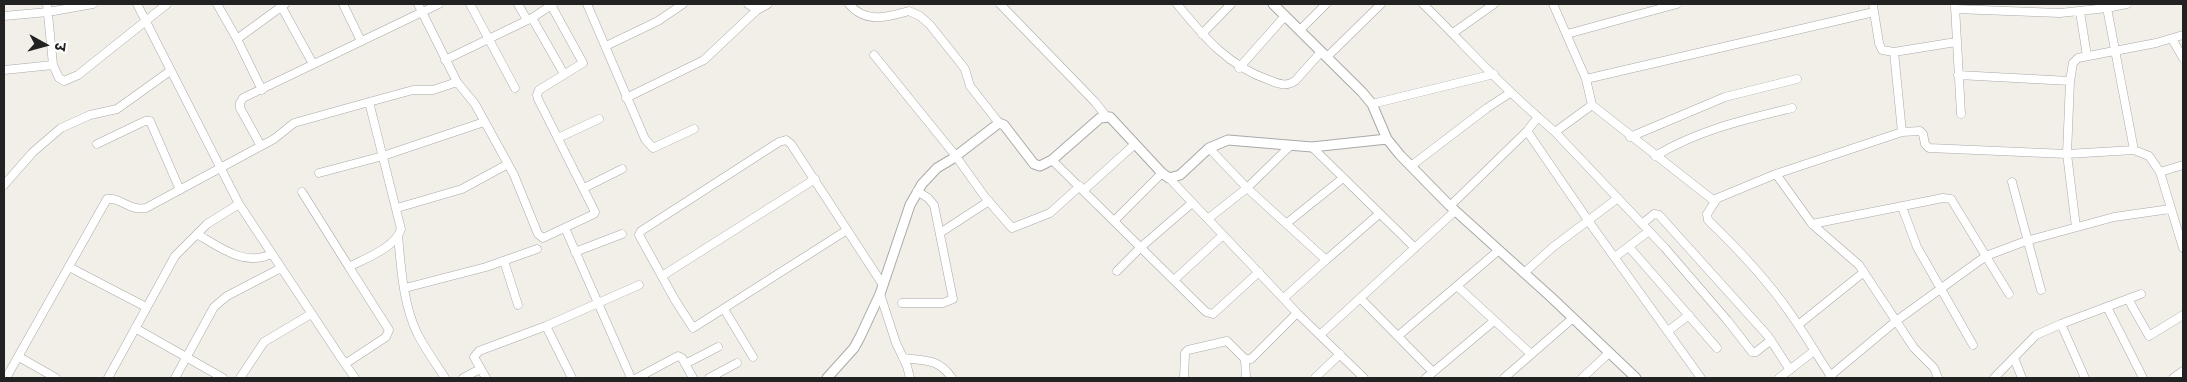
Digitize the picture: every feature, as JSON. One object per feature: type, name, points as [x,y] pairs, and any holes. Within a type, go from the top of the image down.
[{"type":"street","points":[[4,16],[47,8],[93,4]]},
{"type":"street","points":[[137,4],[239,204],[355,378]]},
{"type":"street","points":[[47,8],[53,65],[55,73],[61,81],[72,78],[167,4]]},
{"type":"street","points":[[217,4],[262,90]]},
{"type":"street","points":[[343,4],[362,41]]},
{"type":"street","points":[[418,4],[445,60],[457,82],[475,104],[508,164],[540,237],[546,238],[595,212],[537,94],[539,90],[584,62],[552,4],[529,19],[445,60]]},
{"type":"street","points":[[261,146],[243,116],[239,105],[243,98],[439,4]]},
{"type":"street","points":[[470,4],[515,88]]},
{"type":"street","points":[[518,4],[564,74]]},
{"type":"street","points":[[587,4],[645,139],[653,148],[694,129]]},
{"type":"street","points":[[606,46],[658,21],[683,4]]},
{"type":"street","points":[[748,4],[758,10]]},
{"type":"street","points":[[626,98],[704,60],[758,10],[768,4]]},
{"type":"street","points":[[849,4],[855,11],[875,18],[882,19],[908,11],[920,16],[930,25],[962,64],[970,86],[999,123],[1004,125],[1034,164],[1040,166],[1052,160],[1095,122],[1106,116]]},
{"type":"street","points":[[1000,4],[1095,102],[1106,116],[1112,118],[1165,176],[1209,218],[1298,313],[1364,378]]},
{"type":"street","points":[[1177,4],[1202,34],[1240,68],[1260,77],[1287,85],[1295,81],[1381,4]]},
{"type":"street","points":[[1202,34],[1231,4]]},
{"type":"street","points":[[1273,4],[1372,104],[1387,139],[1411,166],[1452,208],[1636,378]]},
{"type":"street","points":[[1300,30],[1326,4]]},
{"type":"street","points":[[1423,4],[1494,74],[1510,93],[1555,132],[1618,198],[1727,320],[1753,353],[1771,340]]},
{"type":"street","points":[[1453,33],[1494,4]]},
{"type":"street","points":[[1553,4],[1586,79],[1592,105],[1630,137],[1711,199],[1716,200]]},
{"type":"street","points":[[1567,34],[1677,4]]},
{"type":"street","points":[[1961,114],[1955,6],[2039,13],[2080,12],[2127,4]]},
{"type":"street","points":[[236,39],[282,5],[313,64]]},
{"type":"street","points":[[1586,79],[1873,8],[1882,50],[1894,52],[1956,42]]},
{"type":"street","points":[[2107,8],[2134,150]]},
{"type":"street","points":[[2080,12],[2088,56]]},
{"type":"street","points":[[1240,68],[1286,16]]},
{"type":"street","points":[[2076,227],[2067,154],[2070,81],[2073,63],[2078,58],[2116,52],[2183,35]]},
{"type":"street","points":[[2172,39],[2183,58]]},
{"type":"street","points":[[1894,52],[1902,132]]},
{"type":"street","points":[[874,55],[955,154],[1008,226],[1015,229],[1050,213],[1135,144]]},
{"type":"street","points":[[4,70],[53,65]]},
{"type":"street","points":[[5,181],[33,152],[61,128],[79,119],[117,109],[170,71]]},
{"type":"street","points":[[1372,104],[1494,74]]},
{"type":"street","points":[[1958,75],[2070,81]]},
{"type":"street","points":[[1630,137],[1726,97],[1797,79]]},
{"type":"street","points":[[6,378],[107,199],[114,199],[129,207],[141,209],[153,205],[274,139],[294,123],[413,90],[433,90],[457,82]]},
{"type":"street","points":[[1411,166],[1487,108],[1510,93]]},
{"type":"street","points":[[369,102],[401,225],[398,235],[410,312],[418,335],[445,378]]},
{"type":"street","points":[[1555,132],[1592,105]]},
{"type":"street","points":[[1655,156],[1675,144],[1710,130],[1792,108]]},
{"type":"street","points":[[1321,334],[1415,248],[1527,131],[1538,117]]},
{"type":"street","points":[[558,138],[599,118]]},
{"type":"street","points":[[97,144],[145,121],[150,121],[180,190]]},
{"type":"street","points":[[320,173],[383,156],[484,122]]},
{"type":"street","points":[[827,378],[854,348],[882,290],[907,213],[917,191],[927,176],[999,123]]},
{"type":"street","points":[[1527,131],[1585,222],[1615,257],[1701,378]]},
{"type":"street","points":[[2170,209],[2114,217],[2026,241],[1986,256],[1896,320],[1831,377],[1798,325],[1763,277],[1740,251],[1708,220],[1707,214],[1716,200],[1776,174],[1902,132],[1921,132],[1925,144],[1929,148],[2067,154],[2134,150],[2149,156],[2160,172],[2182,243]]},
{"type":"street","points":[[1114,221],[1165,176],[1180,175],[1209,148],[1228,140],[1290,147],[1312,147],[1387,139]]},
{"type":"street","points":[[847,230],[695,327],[692,327],[641,238],[641,231],[779,142],[786,140],[791,144],[815,180],[847,230],[882,290],[910,378]]},
{"type":"street","points":[[1209,218],[1247,188],[1290,147]]},
{"type":"street","points":[[1312,147],[1415,248]]},
{"type":"street","points":[[1209,148],[1247,188],[1326,260]]},
{"type":"street","points":[[1052,160],[1206,312],[1213,314],[1259,272]]},
{"type":"street","points":[[397,208],[462,189],[508,164]]},
{"type":"street","points":[[2160,172],[2183,165]]},
{"type":"street","points":[[584,188],[622,169]]},
{"type":"street","points":[[1776,174],[1812,224],[1864,272],[1918,353],[1934,368],[1938,378]]},
{"type":"street","points":[[1287,224],[1343,178]]},
{"type":"street","points":[[662,276],[815,180]]},
{"type":"street","points":[[2012,182],[2026,241],[2041,290]]},
{"type":"street","points":[[902,303],[943,303],[953,299],[932,200],[917,191]]},
{"type":"street","points":[[302,192],[389,330],[386,337],[345,364]]},
{"type":"street","points":[[1524,273],[1585,222],[1618,198]]},
{"type":"street","points":[[1812,224],[1943,198],[1951,199],[2009,294]]},
{"type":"street","points":[[940,233],[989,201]]},
{"type":"street","points":[[1117,271],[1141,247],[1192,203]]},
{"type":"street","points":[[108,378],[175,256],[207,224],[239,204]]},
{"type":"street","points":[[1902,207],[1917,247],[1974,345]]},
{"type":"street","points":[[1284,298],[1379,214]]},
{"type":"street","points":[[1642,224],[1654,214],[1659,215],[1771,340],[1790,370]]},
{"type":"street","points":[[565,228],[631,378]]},
{"type":"street","points":[[1615,257],[1649,231]]},
{"type":"street","points":[[197,234],[238,256],[260,258],[271,254]]},
{"type":"street","points":[[575,252],[622,234]]},
{"type":"street","points":[[350,267],[388,245],[398,235]]},
{"type":"street","points":[[1174,280],[1223,235]]},
{"type":"street","points":[[1629,246],[1717,348]]},
{"type":"street","points":[[405,288],[504,261],[538,249]]},
{"type":"street","points":[[1398,336],[1499,250]]},
{"type":"street","points":[[504,261],[518,305]]},
{"type":"street","points":[[69,267],[146,307]]},
{"type":"street","points":[[174,378],[214,307],[220,300],[281,268]]},
{"type":"street","points":[[1798,325],[1864,272]]},
{"type":"street","points":[[486,378],[474,356],[478,350],[546,326],[638,285]]},
{"type":"street","points":[[1457,286],[1532,354]]},
{"type":"street","points":[[1994,378],[2036,335],[2142,294]]},
{"type":"street","points":[[1361,299],[1433,372]]},
{"type":"street","points":[[2128,299],[2149,336],[2183,314]]},
{"type":"street","points":[[2107,308],[2143,378]]},
{"type":"street","points":[[724,309],[753,357]]},
{"type":"street","points":[[1245,359],[1254,357],[1298,313]]},
{"type":"street","points":[[240,378],[264,342],[311,314]]},
{"type":"street","points":[[1668,331],[1689,315]]},
{"type":"street","points":[[1504,378],[1573,318]]},
{"type":"street","points":[[1426,378],[1494,320]]},
{"type":"street","points":[[2061,324],[2085,378]]},
{"type":"street","points":[[546,326],[572,378]]},
{"type":"street","points":[[135,328],[223,378]]},
{"type":"street","points":[[1184,378],[1184,357],[1188,350],[1226,342],[1245,359],[1246,378]]},
{"type":"street","points":[[685,364],[718,346]]},
{"type":"street","points":[[1779,378],[1814,351]]},
{"type":"street","points":[[1582,378],[1609,353]]},
{"type":"street","points":[[1315,378],[1340,354]]},
{"type":"street","points":[[637,378],[678,356],[693,378]]},
{"type":"street","points":[[19,357],[56,378]]},
{"type":"street","points":[[903,358],[936,362],[952,378]]},
{"type":"street","points":[[2014,358],[2022,378]]},
{"type":"street","points":[[709,378],[736,364]]},
{"type":"street","points":[[463,378],[480,369]]},
{"type":"street","points":[[2173,378],[2183,371]]}]
